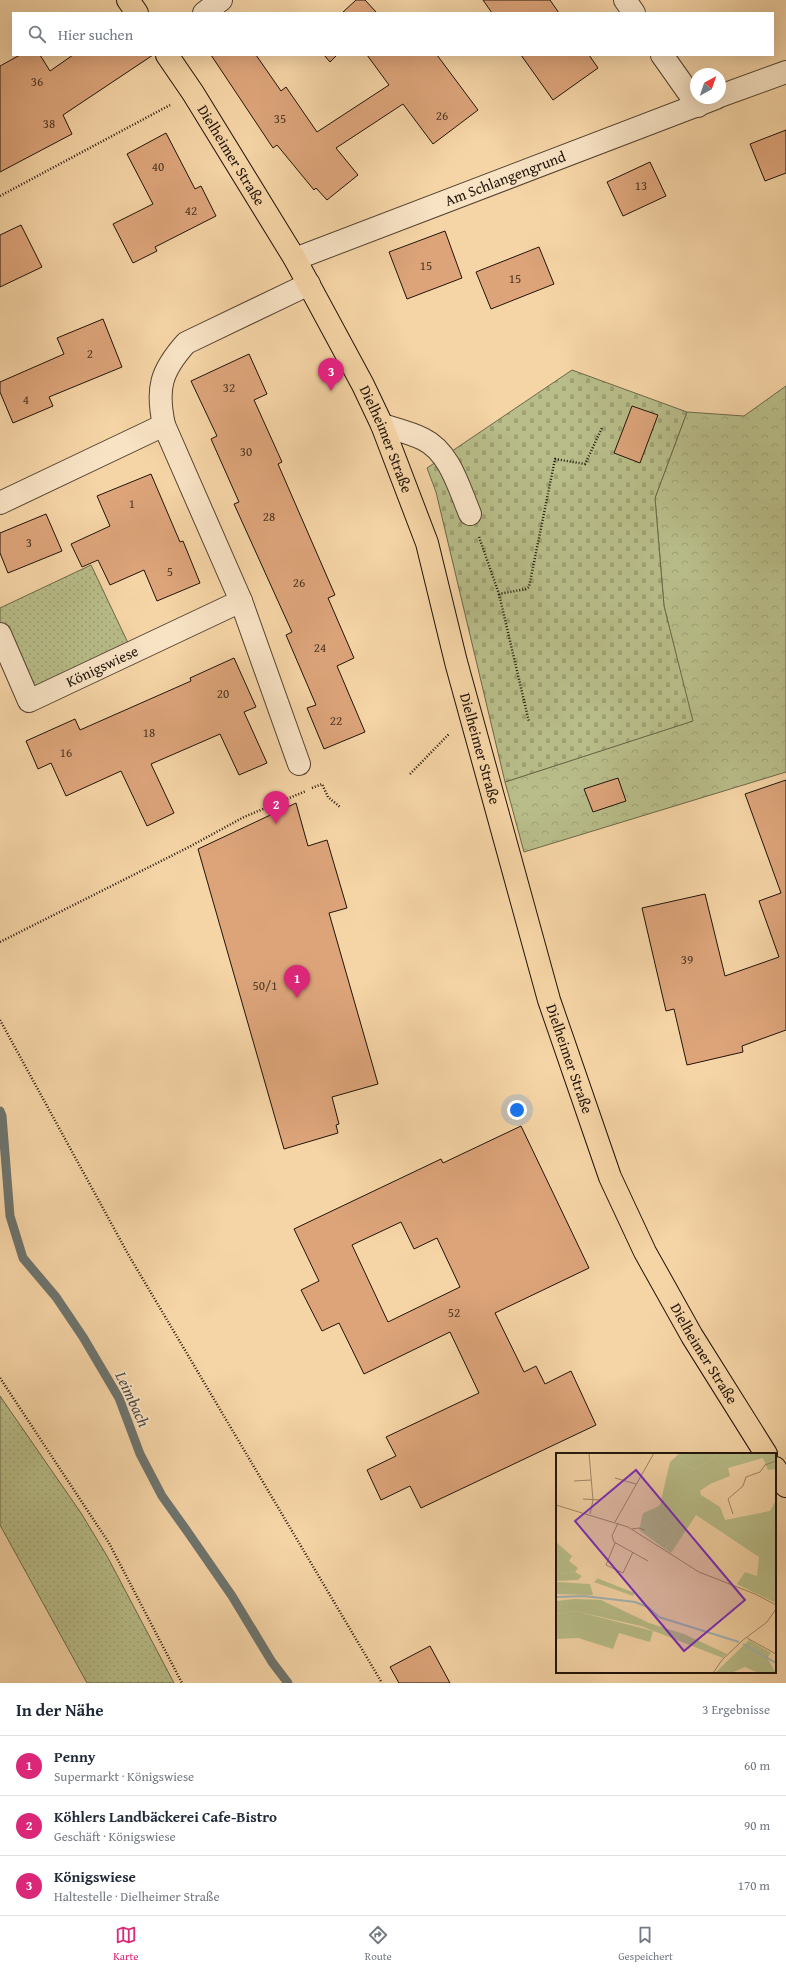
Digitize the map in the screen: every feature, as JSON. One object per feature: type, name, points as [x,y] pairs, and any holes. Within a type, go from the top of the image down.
[{"type":"main road","points":[[128,0],[136,12]]},
{"type":"main road","name":"Dielheimer Straße","points":[[168,56],[193,93],[295,259],[363,385],[382,425],[427,542],[470,712],[549,1000],[610,1177],[645,1252],[692,1336],[765,1453]]},
{"type":"main road","points":[[776,1470],[786,1486]]},
{"type":"street","points":[[205,12],[221,0]]},
{"type":"street","points":[[625,0],[633,12]]},
{"type":"street","points":[[663,56],[690,84]]},
{"type":"street","points":[[726,94],[786,72]]},
{"type":"street","name":"Am Schlangengrund","points":[[295,259],[702,104]]},
{"type":"street","points":[[299,764],[241,601],[164,425],[159,402],[162,380],[172,360],[186,343],[309,284]]},
{"type":"street","points":[[0,503],[164,425]]},
{"type":"street","points":[[382,425],[423,439],[442,455],[455,477],[470,514]]},
{"type":"street","name":"Königswiese","points":[[0,634],[29,701],[241,601]]},
{"type":"path","points":[[0,196],[193,93]]},
{"type":"path","points":[[499,594],[526,589],[529,587],[554,459],[585,464],[602,428]]},
{"type":"path","points":[[470,514],[499,594],[529,722]]},
{"type":"path","points":[[410,774],[470,712]]},
{"type":"path","points":[[0,942],[189,847],[244,817],[322,784],[328,797],[340,806]]},
{"type":"path","points":[[0,1020],[128,1254],[382,1683]]},
{"type":"path","points":[[0,1378],[109,1543],[182,1683]]},
{"type":"green space","points":[[572,370],[687,412],[655,498],[664,606],[693,721],[505,782],[436,492],[427,468]]},
{"type":"green space","points":[[786,386],[786,772],[524,852],[505,782],[692,721],[664,606],[655,498],[687,412],[744,416]]},
{"type":"green space","points":[[91,565],[129,645],[33,690],[0,622],[0,608]]},
{"type":"green space","points":[[0,1396],[81,1513],[107,1556],[174,1683],[87,1683],[0,1525]]},
{"type":"building","points":[[356,0],[365,0],[376,12],[343,12]]},
{"type":"building","points":[[483,0],[550,0],[558,12],[491,12]]},
{"type":"building","points":[[18,56],[41,56],[50,71],[72,56],[152,56],[63,115],[72,134],[0,172],[0,66]]},
{"type":"building","points":[[212,56],[257,56],[281,91],[286,87],[317,132],[389,85],[368,56],[438,56],[478,110],[433,144],[403,104],[336,148],[358,175],[327,200],[316,188],[314,190],[277,145],[273,148]]},
{"type":"building","points":[[325,56],[336,56],[330,62]]},
{"type":"building","points":[[522,56],[590,56],[598,68],[553,100]]},
{"type":"building","points":[[786,130],[786,173],[765,181],[750,144]]},
{"type":"building","points":[[166,133],[195,189],[201,186],[216,216],[155,247],[157,251],[133,263],[113,224],[153,204],[127,154]]},
{"type":"building","points":[[650,162],[666,196],[623,216],[607,182]]},
{"type":"building","points":[[21,225],[42,267],[0,287],[0,235]]},
{"type":"building","points":[[445,231],[462,278],[407,299],[389,252]]},
{"type":"building","points":[[539,247],[554,284],[491,309],[476,272]]},
{"type":"building","points":[[103,319],[122,367],[49,397],[53,406],[13,423],[0,392],[0,382],[64,354],[57,338]]},
{"type":"building","points":[[249,354],[267,394],[254,400],[282,462],[278,464],[335,595],[328,598],[354,658],[337,666],[365,732],[324,749],[307,708],[316,705],[286,635],[292,632],[234,504],[239,502],[211,439],[217,436],[191,381]]},
{"type":"building","points":[[632,406],[658,415],[640,463],[614,453]]},
{"type":"building","points":[[151,474],[180,542],[183,541],[200,583],[157,601],[144,570],[110,585],[98,560],[82,567],[71,544],[110,526],[97,496]]},
{"type":"building","points":[[46,514],[62,551],[8,573],[0,553],[0,533]]},
{"type":"building","points":[[234,658],[256,707],[244,712],[267,763],[239,775],[220,734],[151,764],[174,813],[147,826],[121,771],[66,796],[51,763],[38,769],[26,741],[75,719],[80,730],[191,681],[190,678]]},
{"type":"building","points":[[618,778],[626,801],[593,812],[584,789]]},
{"type":"building","points":[[786,780],[786,1030],[742,1046],[743,1052],[687,1065],[674,1009],[666,1011],[642,908],[705,894],[725,976],[779,957],[759,901],[781,893],[745,794]]},
{"type":"building","points":[[296,803],[308,846],[327,840],[347,908],[329,913],[378,1084],[332,1097],[339,1124],[336,1125],[338,1133],[284,1149],[198,849]]},
{"type":"building","points":[[521,1126],[589,1268],[495,1313],[524,1372],[536,1366],[545,1384],[571,1371],[596,1425],[421,1508],[410,1486],[381,1500],[367,1470],[396,1456],[386,1437],[479,1393],[450,1332],[364,1374],[339,1323],[322,1331],[301,1290],[319,1281],[294,1229],[441,1159],[443,1163]],"holes":[[[401,1222],[414,1249],[437,1238],[460,1287],[388,1322],[352,1245]]]},
{"type":"building","points":[[430,1646],[450,1683],[399,1683],[390,1667]]},
{"type":"waterway","name":"Leimbach","points":[[0,1111],[2,1116],[10,1216],[23,1258],[56,1297],[83,1337],[119,1398],[140,1454],[162,1496],[232,1596],[272,1662],[288,1683]]},
{"type":"place","name":"Königswiese","points":[[331,391]]},
{"type":"place","name":"Köhlers Landbäckerei Cafe-Bistro","points":[[276,824]]},
{"type":"place","name":"Penny","points":[[297,998]]}]
